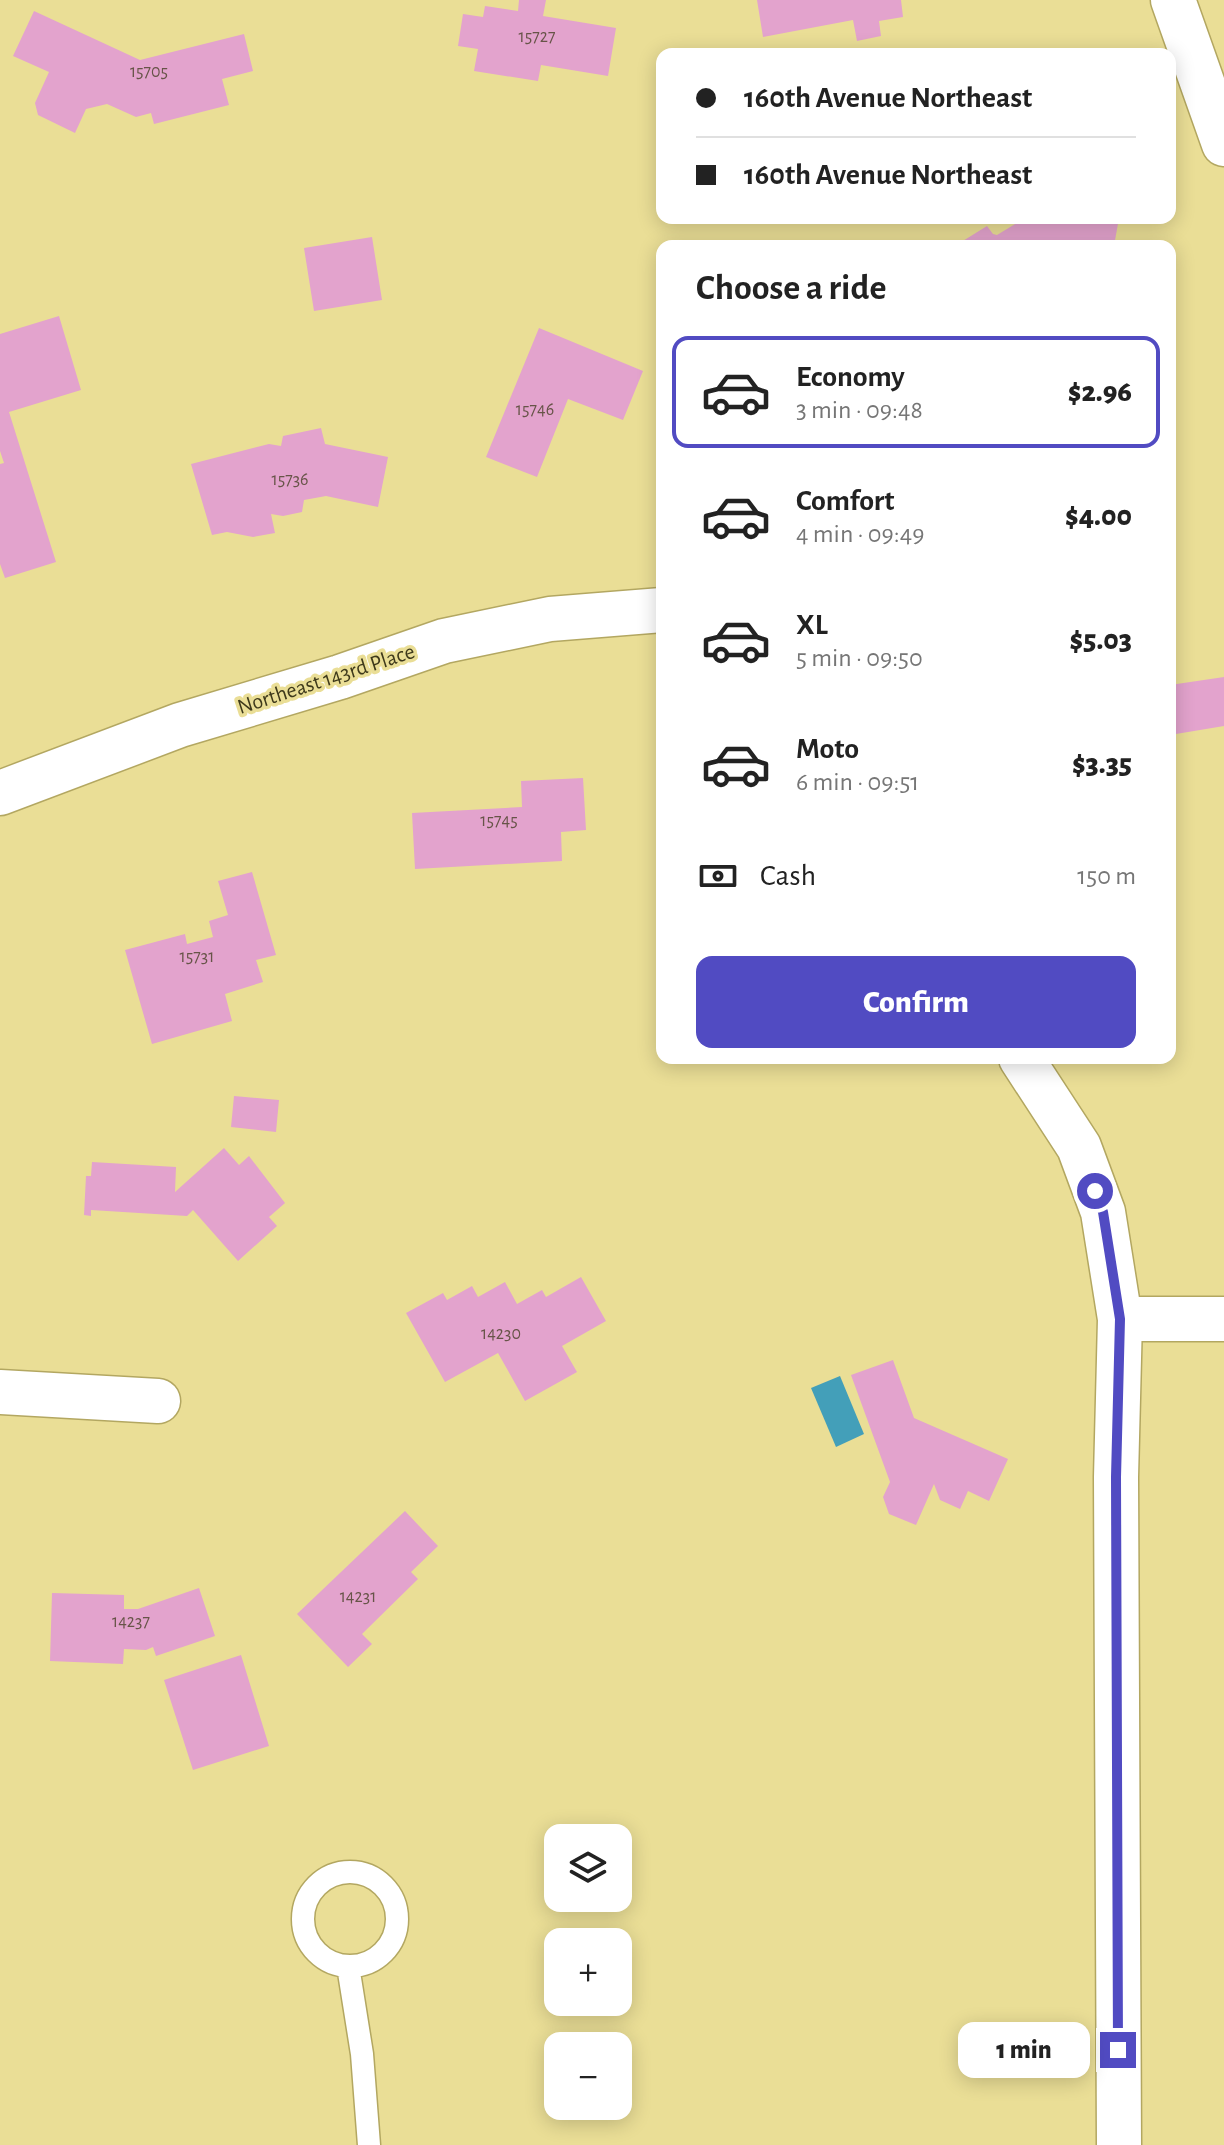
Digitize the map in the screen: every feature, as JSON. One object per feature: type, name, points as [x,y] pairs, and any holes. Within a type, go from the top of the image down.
[{"type":"street","points":[[1173,0],[1223,141]]},
{"type":"street","name":"Northeast 143rd Place","points":[[0,793],[180,725],[340,677],[444,641],[550,619],[656,610]]},
{"type":"street","points":[[1025,1064],[1079,1147],[1103,1212],[1120,1319],[1116,1477],[1119,2145]]},
{"type":"street","points":[[1120,1319],[1224,1319]]},
{"type":"street","points":[[0,1392],[158,1401]]},
{"type":"lane","points":[[352,1872],[368,1876],[382,1885],[392,1897],[397,1913],[396,1929],[390,1945],[379,1957],[364,1964],[348,1966],[333,1964],[320,1956],[310,1945],[302,1917],[305,1902],[324,1879],[352,1872]]},
{"type":"lane","points":[[348,1966],[362,2054],[369,2145]]},
{"type":"water","points":[[840,1376],[864,1434],[836,1447],[811,1388]]},
{"type":"building","points":[[519,0],[546,0],[543,16],[616,28],[608,76],[541,65],[538,81],[474,71],[478,49],[458,46],[463,14],[483,17],[485,6],[518,11]]},
{"type":"building","points":[[757,0],[901,0],[903,17],[879,21],[881,36],[857,41],[853,20],[763,37]]},
{"type":"building","points":[[34,11],[140,60],[244,34],[253,71],[222,79],[229,105],[154,124],[151,113],[136,117],[107,104],[86,109],[75,133],[38,115],[35,103],[49,72],[13,56]]},
{"type":"building","points":[[1015,224],[1118,224],[1115,240],[964,240],[987,226],[997,235]]},
{"type":"building","points":[[372,237],[382,300],[314,311],[304,248]]},
{"type":"building","points":[[59,316],[81,390],[9,412],[56,562],[5,578],[0,564],[0,464],[4,463],[0,451],[0,334]]},
{"type":"building","points":[[539,328],[643,371],[623,420],[568,399],[537,477],[486,457]]},
{"type":"building","points":[[321,428],[325,444],[388,457],[378,507],[326,496],[304,500],[302,512],[283,516],[271,514],[275,533],[253,537],[227,532],[212,535],[191,464],[269,444],[281,446],[283,436]]},
{"type":"building","points":[[1224,677],[1224,726],[1176,734],[1176,684]]},
{"type":"building","points":[[583,778],[586,830],[561,832],[562,861],[415,869],[412,813],[522,807],[521,781]]},
{"type":"building","points":[[252,872],[276,955],[256,960],[263,982],[225,994],[232,1021],[152,1044],[125,950],[185,934],[187,944],[213,937],[209,921],[228,915],[218,881]]},
{"type":"building","points":[[234,1096],[279,1100],[276,1132],[231,1127]]},
{"type":"building","points":[[224,1148],[239,1165],[249,1156],[285,1203],[269,1217],[277,1226],[238,1261],[193,1210],[187,1216],[91,1210],[91,1216],[84,1215],[86,1176],[91,1176],[92,1162],[176,1167],[175,1192]]},
{"type":"building","points":[[581,1277],[606,1321],[562,1346],[577,1372],[525,1401],[498,1353],[445,1382],[406,1313],[443,1293],[447,1300],[472,1286],[478,1297],[505,1282],[517,1304],[542,1290],[546,1297]]},
{"type":"building","points":[[893,1360],[914,1418],[1008,1459],[989,1501],[968,1491],[960,1509],[940,1500],[934,1484],[916,1525],[889,1514],[883,1497],[890,1482],[851,1375]]},
{"type":"building","points":[[405,1511],[438,1546],[411,1572],[418,1579],[362,1634],[372,1644],[348,1667],[297,1614]]},
{"type":"building","points":[[199,1588],[215,1636],[156,1656],[153,1647],[146,1650],[124,1649],[123,1664],[50,1661],[52,1593],[124,1595],[124,1609],[138,1609]]},
{"type":"building","points":[[241,1655],[269,1746],[193,1770],[164,1680]]},
{"type":"route","points":[[1095,1191],[1103,1212],[1120,1319],[1116,1477],[1118,2050]]}]
